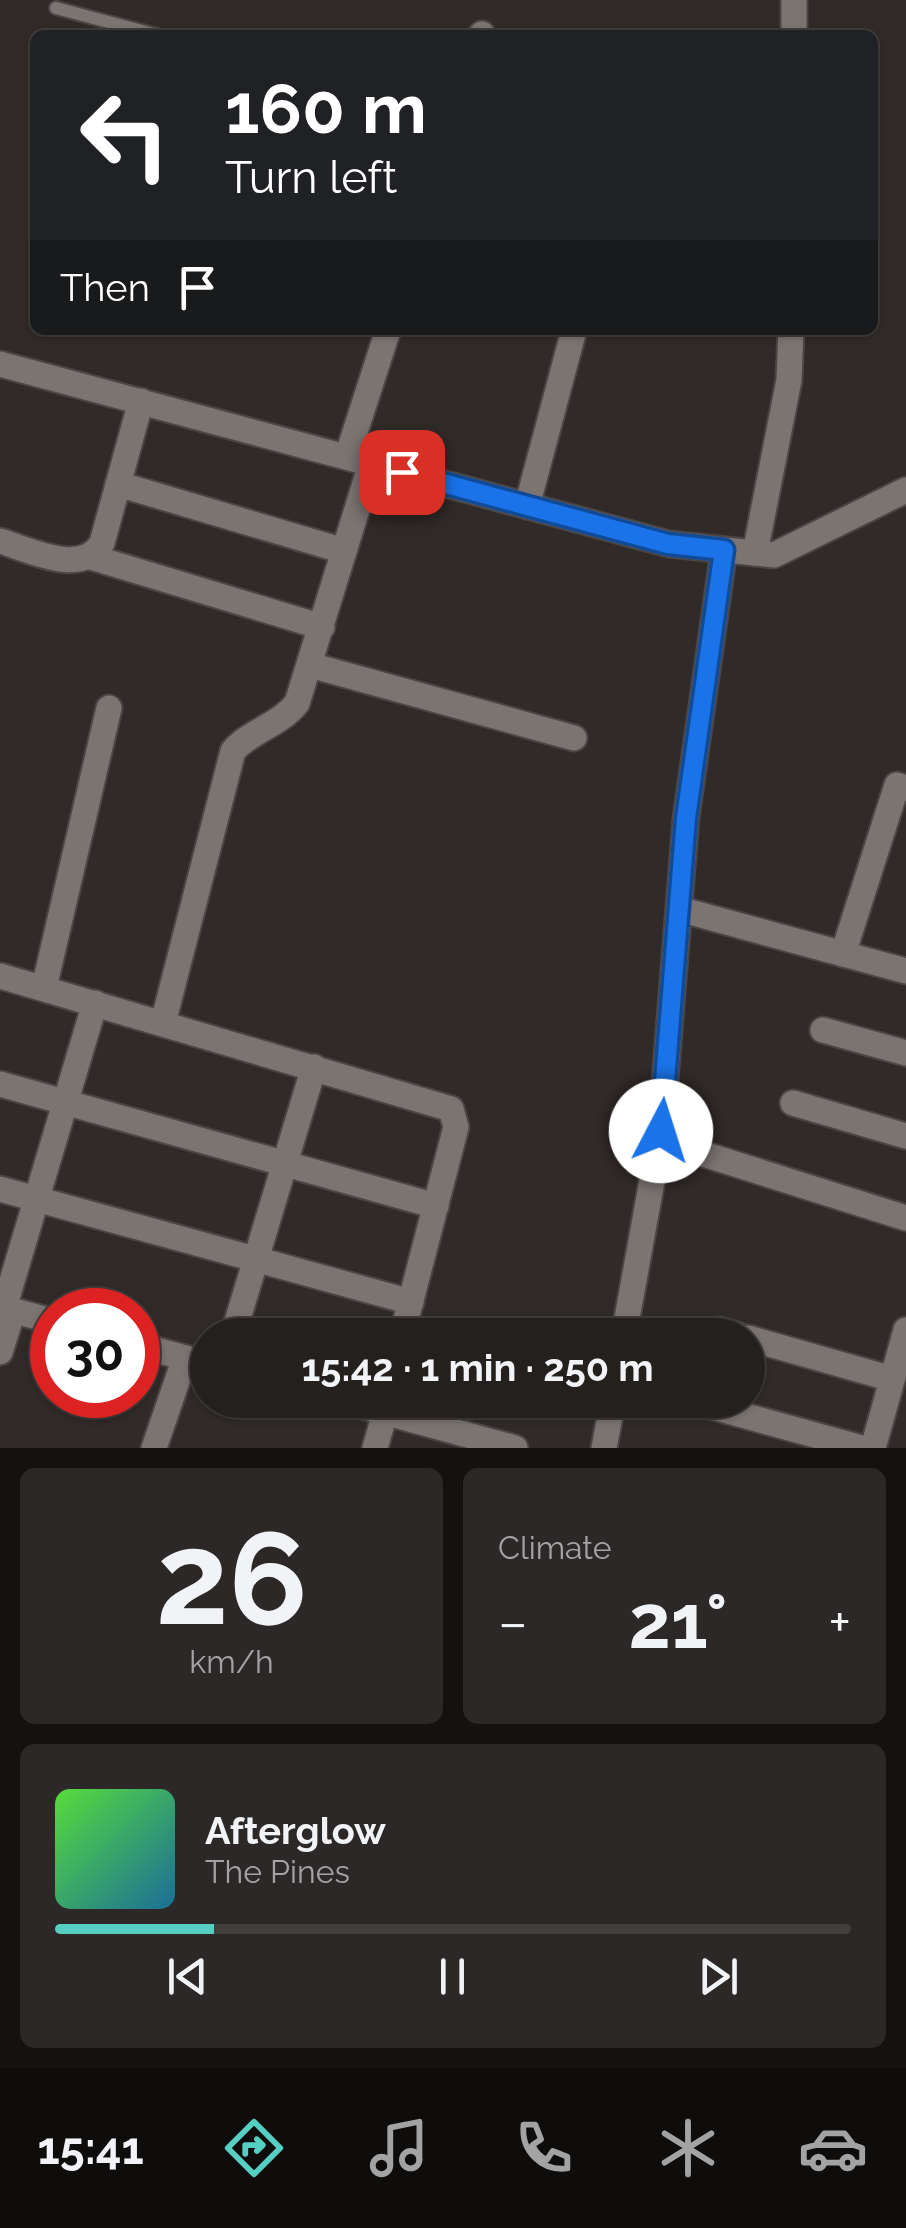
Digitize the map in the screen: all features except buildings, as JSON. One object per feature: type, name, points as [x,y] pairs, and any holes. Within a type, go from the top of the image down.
[{"type":"street","points":[[794,0],[794,30]]},
{"type":"street","points":[[163,1024],[233,752],[241,742],[289,713],[303,690],[344,551],[359,460],[387,335]]},
{"type":"street","points":[[527,506],[573,335]]},
{"type":"street","points":[[755,553],[790,380],[791,335]]},
{"type":"street","points":[[0,364],[668,544],[774,555],[906,490]]},
{"type":"street","points":[[91,558],[102,543],[141,401]]},
{"type":"street","points":[[118,484],[344,551]]},
{"type":"street","points":[[0,542],[67,560],[91,558],[322,627]]},
{"type":"street","points":[[627,1318],[659,1140],[686,818],[724,550]]},
{"type":"street","points":[[310,665],[574,738]]},
{"type":"street","points":[[44,988],[109,708]]},
{"type":"street","points":[[843,954],[903,784]]},
{"type":"street","points":[[679,909],[906,972]]},
{"type":"street","points":[[0,976],[451,1109],[456,1126],[407,1318]]},
{"type":"street","points":[[0,1352],[6,1309],[95,1004]]},
{"type":"street","points":[[822,1030],[906,1053]]},
{"type":"street","points":[[238,1318],[314,1067]]},
{"type":"street","points":[[0,1084],[436,1206]]},
{"type":"street","points":[[793,1103],[906,1136]]},
{"type":"street","points":[[659,1140],[906,1218]]},
{"type":"street","points":[[0,1189],[412,1302]]},
{"type":"street","points":[[872,1448],[906,1330]]},
{"type":"street","points":[[765,1343],[892,1379]]},
{"type":"street","points":[[160,1351],[190,1359]]},
{"type":"street","points":[[154,1448],[190,1373]]},
{"type":"street","points":[[375,1448],[380,1418]]},
{"type":"street","points":[[415,1418],[515,1448]]},
{"type":"street","points":[[604,1448],[610,1418]]},
{"type":"street","points":[[753,1418],[862,1448]]},
{"type":"lane","points":[[56,8],[137,30]]},
{"type":"route","points":[[402,472],[668,544],[724,550],[686,818],[661,1131]]}]
